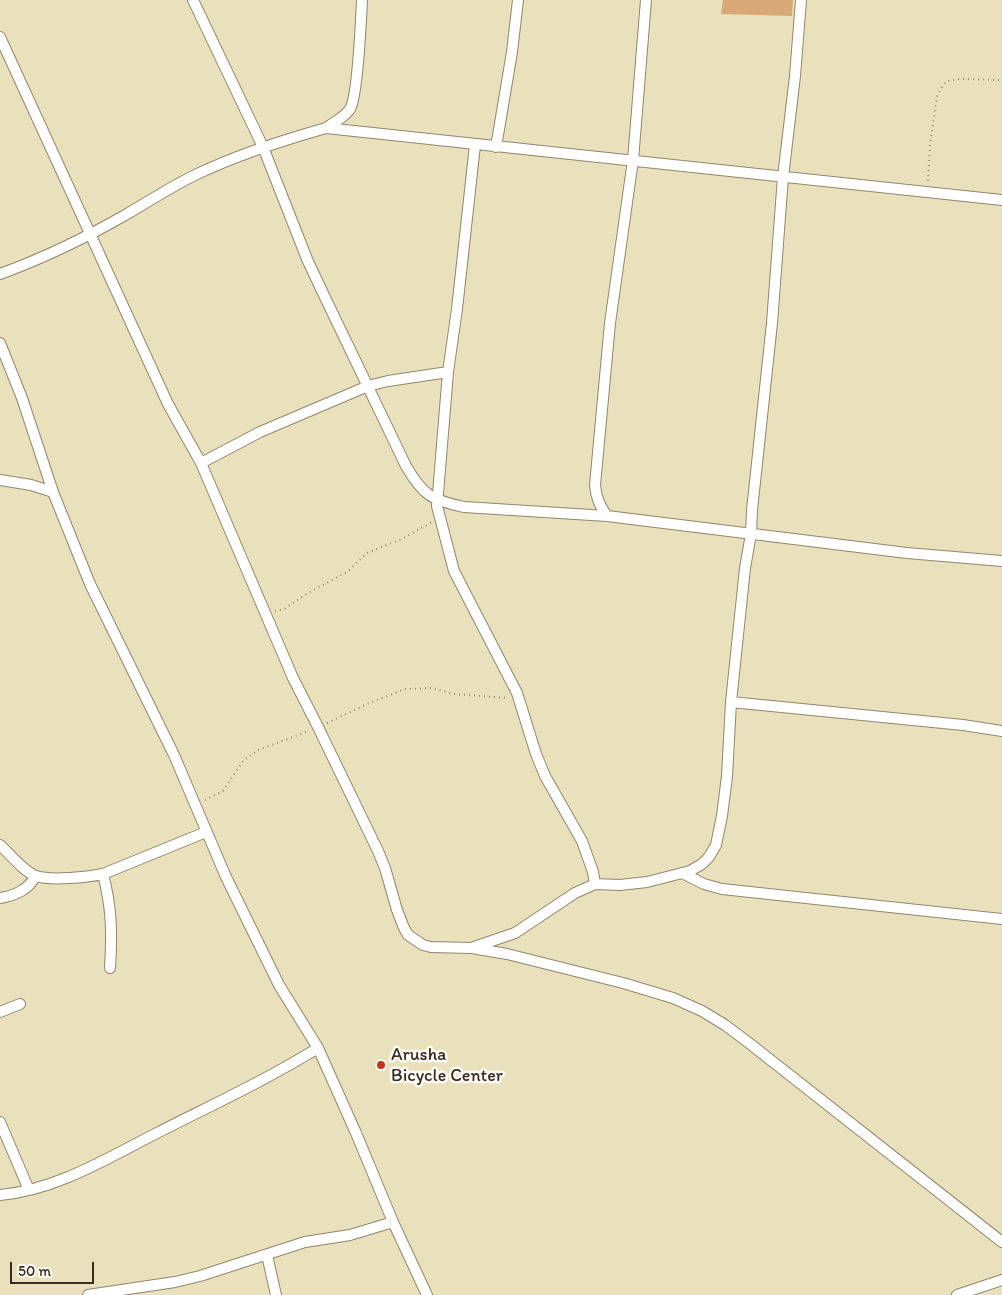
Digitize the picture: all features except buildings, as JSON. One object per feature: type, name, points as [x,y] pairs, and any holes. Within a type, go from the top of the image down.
[{"type":"street","points":[[192,0],[263,147],[307,259],[415,481],[424,492],[436,500],[474,508],[607,516],[907,553],[1002,561]]},
{"type":"street","points":[[0,274],[55,252],[196,175],[263,147],[326,128],[346,114],[352,104],[356,82],[362,0]]},
{"type":"street","points":[[496,147],[512,52],[518,0]]},
{"type":"street","points":[[607,516],[596,496],[595,485],[610,323],[632,160],[646,0]]},
{"type":"street","points":[[472,948],[515,933],[575,893],[595,884],[635,884],[690,871],[710,857],[716,845],[727,776],[731,702],[745,568],[751,534],[801,0]]},
{"type":"street","points":[[0,37],[168,404],[201,463],[292,678],[318,727],[385,868],[396,910],[408,935],[423,945],[472,948],[507,954],[623,983],[673,998],[702,1011],[749,1043],[1002,1242]]},
{"type":"street","points":[[326,128],[1002,200]]},
{"type":"street","points":[[475,145],[448,372],[436,500],[454,570],[517,693],[544,776],[582,841],[593,872],[595,884]]},
{"type":"street","points":[[0,342],[22,398],[53,492],[90,584],[166,737],[196,803],[206,832],[279,985],[318,1048],[393,1222],[427,1295]]},
{"type":"street","points":[[201,463],[267,429],[368,386],[409,377],[448,372]]},
{"type":"street","points":[[0,480],[32,485],[53,492]]},
{"type":"street","points":[[731,702],[963,725],[1002,731]]},
{"type":"street","points":[[0,845],[26,870],[36,876],[89,877],[103,874],[206,832]]},
{"type":"street","points":[[682,873],[704,884],[722,889],[1002,919]]},
{"type":"street","points":[[103,874],[110,898],[112,916],[110,968]]},
{"type":"street","points":[[0,898],[10,896],[26,888],[33,882],[36,876]]},
{"type":"street","points":[[0,1012],[20,1004]]},
{"type":"street","points":[[0,1195],[29,1190],[85,1169],[236,1094],[318,1048]]},
{"type":"street","points":[[0,1122],[29,1190]]},
{"type":"street","points":[[88,1295],[175,1282],[267,1256],[305,1242],[350,1235],[393,1222]]},
{"type":"street","points":[[267,1256],[276,1295]]},
{"type":"street","points":[[957,1295],[1002,1280]]},
{"type":"path","points":[[926,192],[930,145],[939,90],[947,81],[960,78],[1000,80]]},
{"type":"path","points":[[262,609],[273,611],[284,609],[308,593],[347,572],[367,553],[402,539],[439,517]]},
{"type":"path","points":[[196,803],[223,791],[243,761],[251,754],[405,689],[432,688],[454,694],[508,698],[517,693]]},
{"type":"place","name":"Arusha Bicycle Center","points":[[381,1065]]}]
